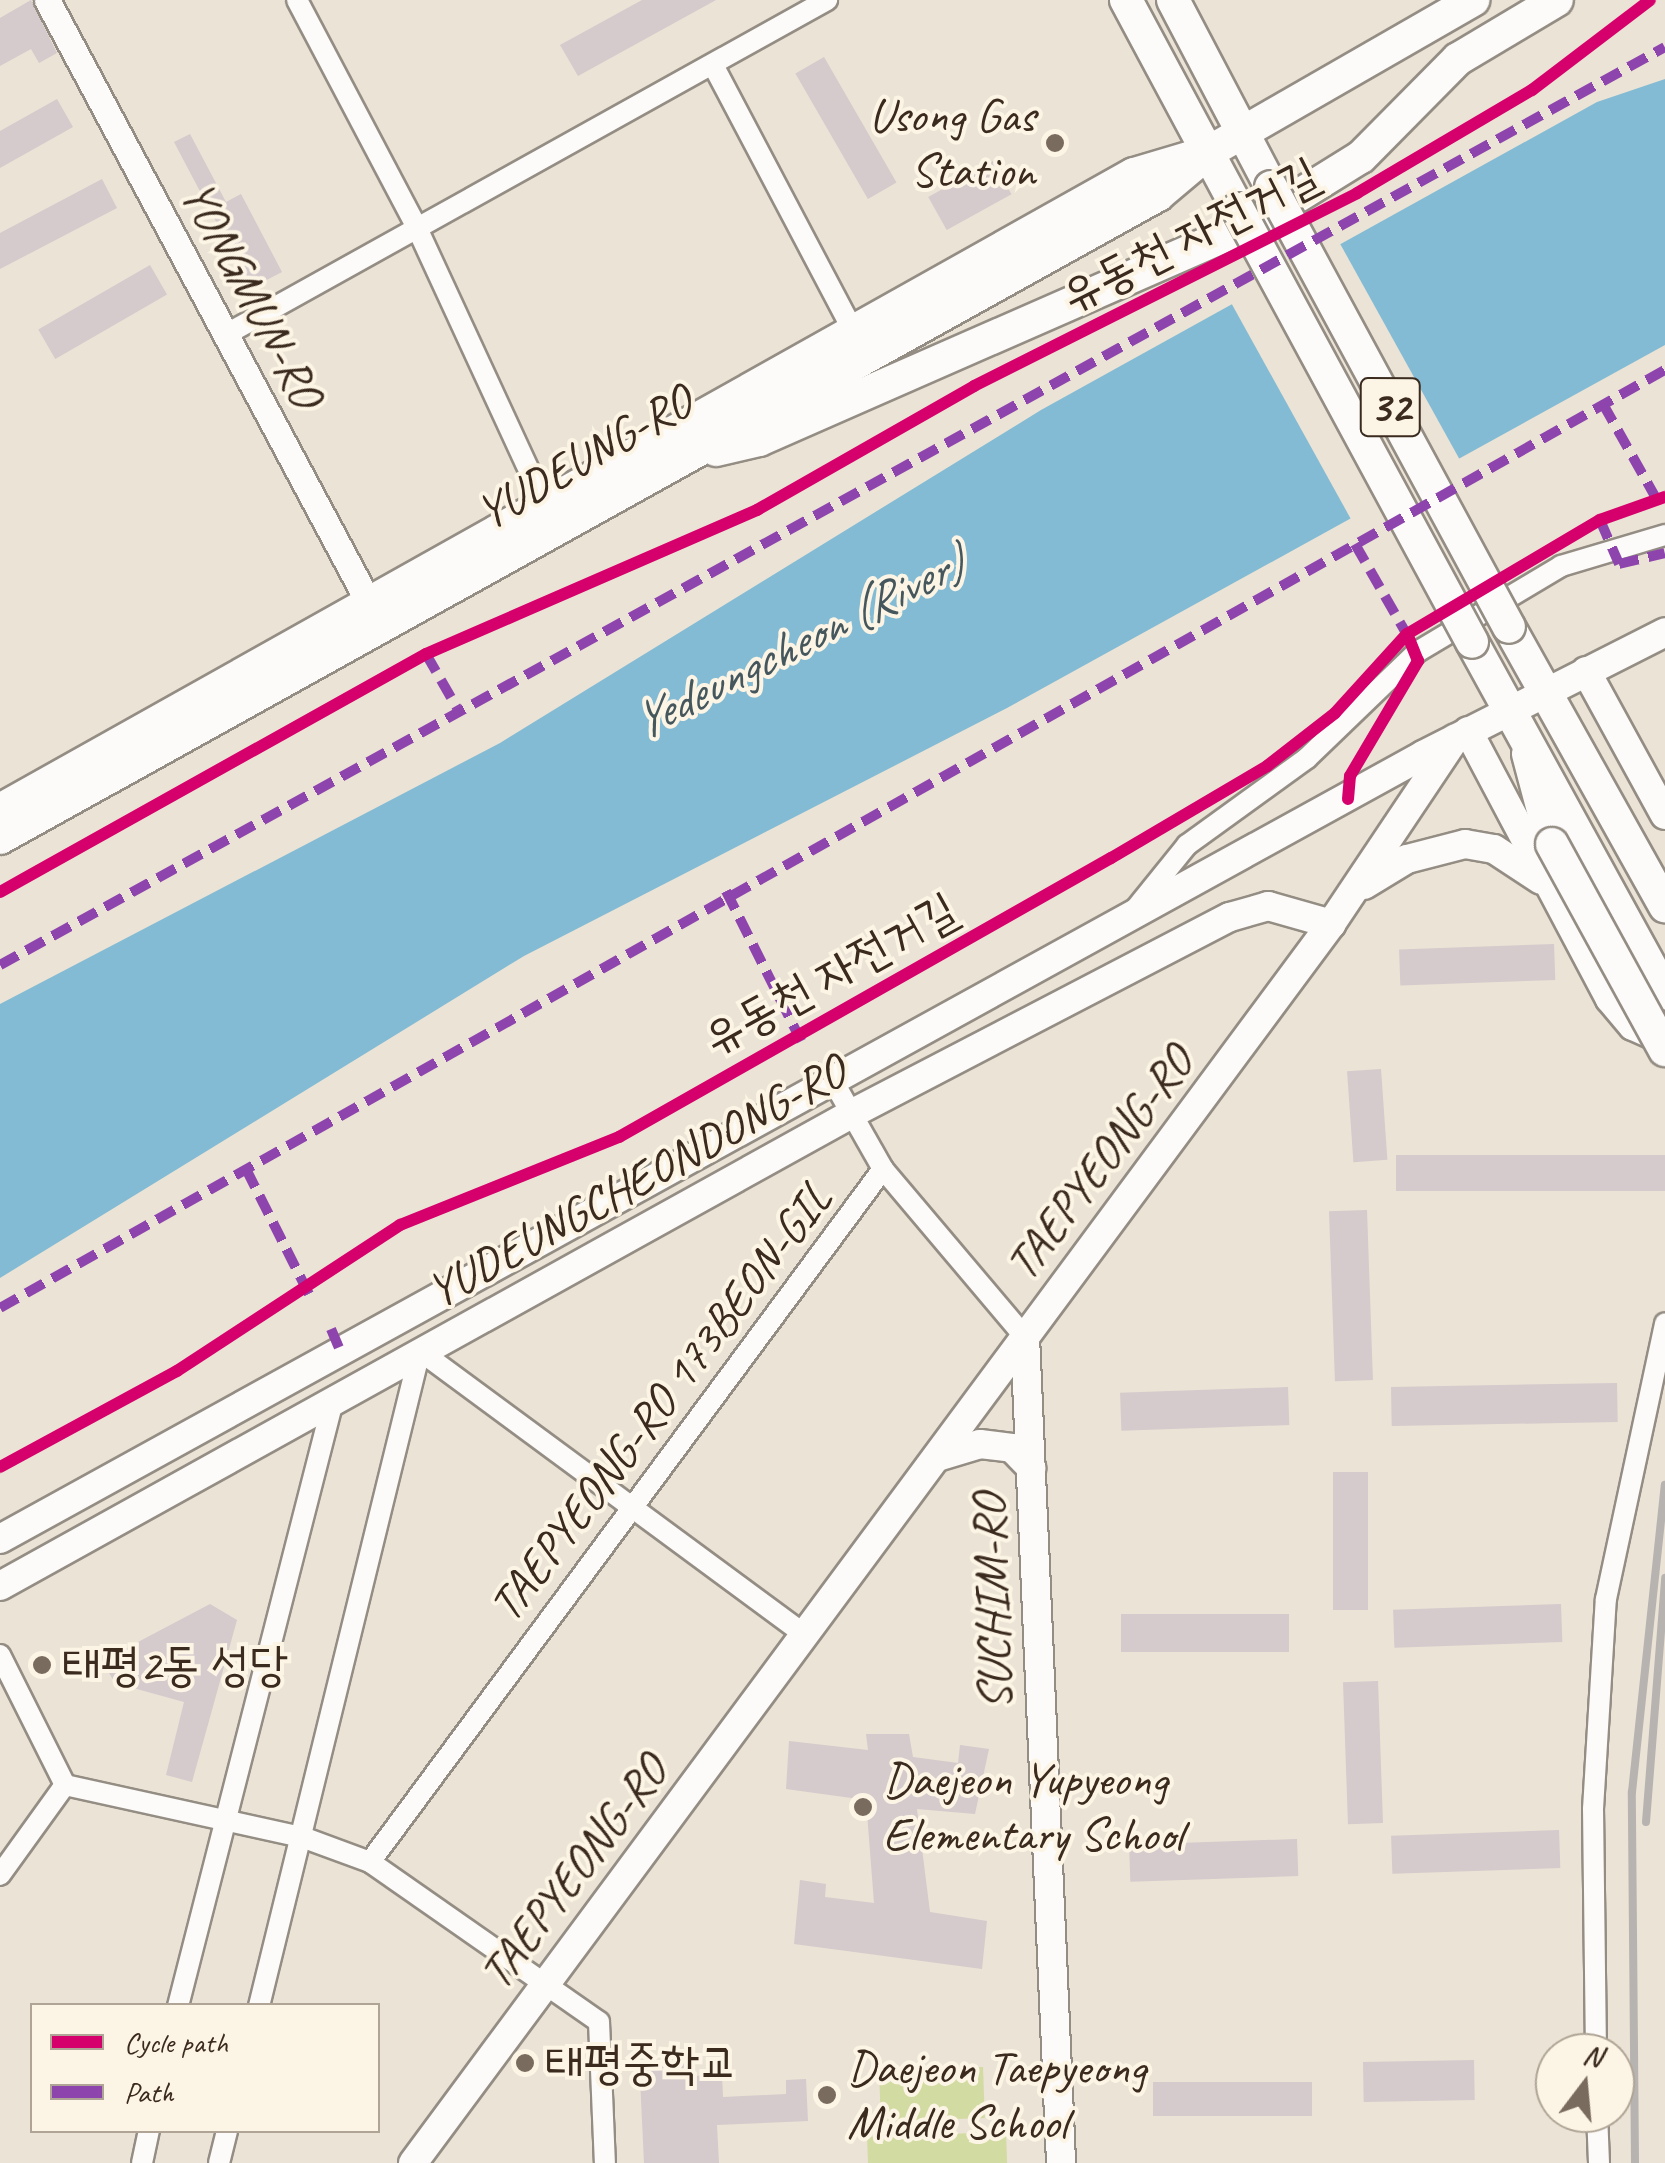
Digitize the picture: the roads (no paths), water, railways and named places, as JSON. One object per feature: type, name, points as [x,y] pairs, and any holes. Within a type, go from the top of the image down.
[{"type":"main road","name":"32","points":[[1126,0],[1665,993]]},
{"type":"main road","name":"32","points":[[1174,0],[1509,627],[1665,906]]},
{"type":"main road","name":"YUDEUNG-RO","points":[[0,810],[678,459],[1158,195],[1209,152],[1473,0]]},
{"type":"main road","points":[[678,459],[759,440],[1256,222],[1362,158],[1458,59],[1557,0]]},
{"type":"main road","name":"YUDEUNG-RO","points":[[0,838],[375,615],[546,507],[853,331],[1134,174],[1209,152]]},
{"type":"main road","name":"YUDEUNGCHEONDONG-RO","points":[[0,1539],[1509,709],[1665,632]]},
{"type":"main road","points":[[1586,670],[1665,815]]},
{"type":"main road","points":[[1568,728],[1592,736],[1665,866]]},
{"type":"main road","points":[[1462,735],[1619,1011],[1665,1040]]},
{"type":"main road","name":"TAEPYEONG-RO","points":[[413,2163],[1331,924],[1462,735]]},
{"type":"main road","points":[[1530,744],[1534,799],[1552,844],[1665,1050]]},
{"type":"main road","points":[[1354,891],[1407,859],[1465,844],[1533,868],[1557,903]]},
{"type":"main road","name":"YUDEUNGCHEONDONG-RO","points":[[0,1586],[334,1396],[853,1113],[1230,917],[1268,906],[1331,924]]},
{"type":"main road","name":"SUCHIM-RO","points":[[1025,1337],[1061,2163]]},
{"type":"main road","points":[[936,1457],[980,1444],[1012,1448],[1031,1468]]},
{"type":"street","name":"YONGMUN-RO","points":[[47,0],[375,615]]},
{"type":"street","points":[[297,0],[417,228],[546,507]]},
{"type":"street","points":[[226,335],[826,0]]},
{"type":"street","points":[[712,65],[853,331]]},
{"type":"street","points":[[1126,920],[1188,845],[1307,758],[1417,652],[1562,566],[1665,535]]},
{"type":"street","points":[[833,1081],[882,1169]]},
{"type":"street","name":"TAEPYEONG-RO 173BEON-GIL","points":[[370,1862],[882,1169],[1025,1337]]},
{"type":"street","points":[[1596,2033],[1594,1810],[1606,1599],[1665,1323]]},
{"type":"street","points":[[260,2003],[420,1351],[805,1635]]},
{"type":"street","points":[[179,2003],[222,1818],[334,1396]]},
{"type":"street","points":[[0,1656],[65,1785]]},
{"type":"street","points":[[65,1785],[302,1837],[370,1862],[599,2022],[604,2163]]},
{"type":"street","points":[[0,1875],[65,1785]]},
{"type":"street","points":[[142,2163],[148,2133]]},
{"type":"street","points":[[219,2163],[226,2133]]},
{"type":"street","points":[[1598,2133],[1599,2163]]},
{"type":"water","name":"Yedeungcheon (River)","points":[[1665,79],[1665,345],[1007,708],[524,956],[0,1278],[0,1004],[500,743],[1041,410],[1597,102]]},
{"type":"railway","points":[[1635,2163],[1632,1792],[1665,1485]]},
{"type":"railway","points":[[1646,1822],[1665,1578]]},
{"type":"place","name":"Usong Gas Station","points":[[1055,143]]},
{"type":"place","name":"태평2동 성당","points":[[42,1665]]},
{"type":"place","name":"Daejeon Yupyeong Elementary School","points":[[863,1807]]},
{"type":"place","name":"태평중학교","points":[[525,2063]]},
{"type":"place","name":"Daejeon Taepyeong Middle School","points":[[827,2095]]}]
